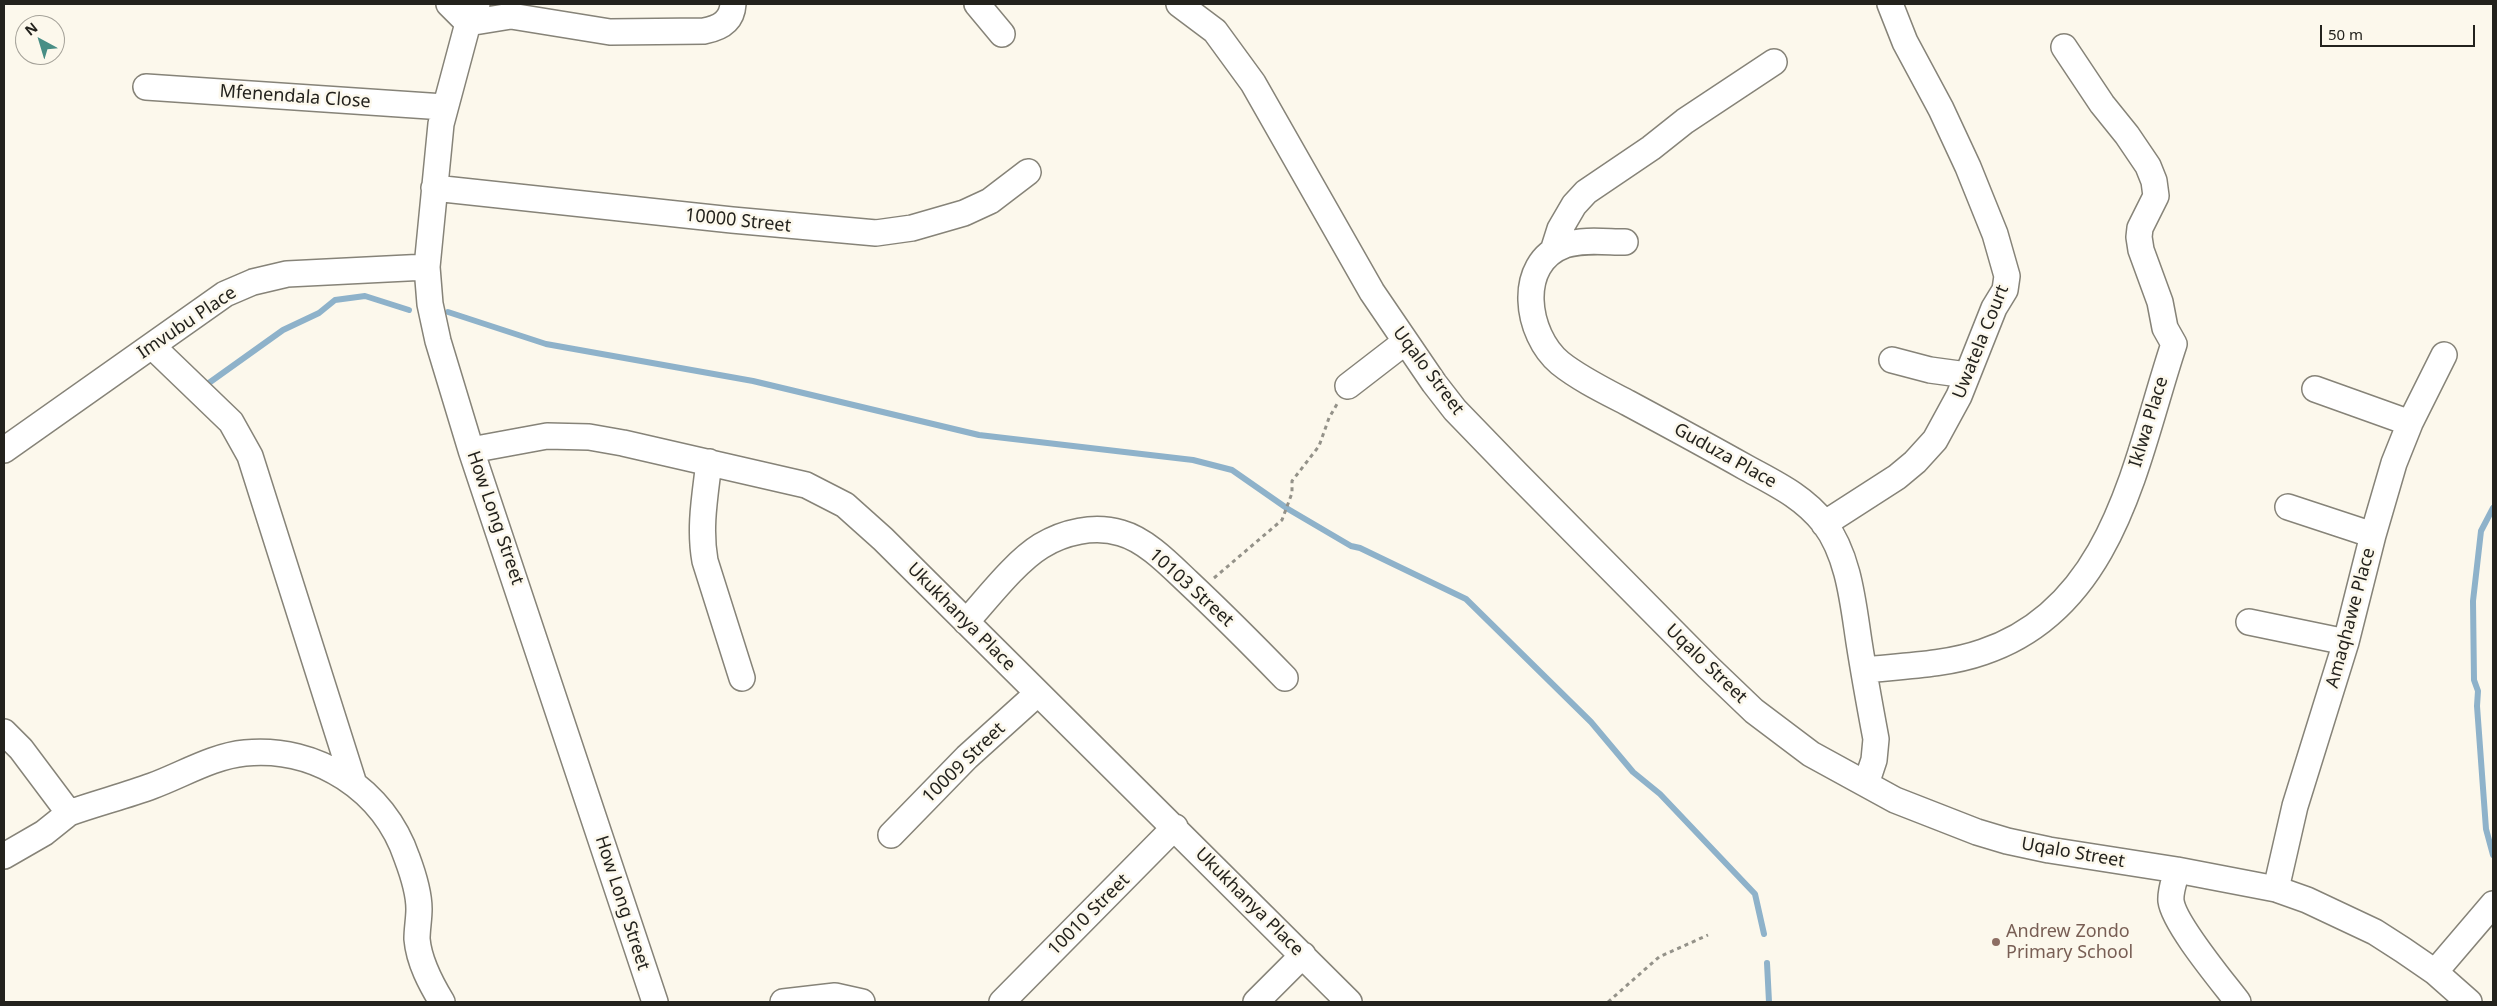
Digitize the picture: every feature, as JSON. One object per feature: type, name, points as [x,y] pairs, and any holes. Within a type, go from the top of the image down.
[{"type":"street","points":[[449,4],[473,13],[511,16],[610,32],[713,30],[725,22],[732,13],[733,4]]},
{"type":"street","points":[[977,4],[1002,34]]},
{"type":"street","name":"Uqalo Street","points":[[1179,4],[1215,31],[1253,83],[1372,292],[1434,383],[1480,438],[1754,711],[1812,754],[1895,800],[1977,832],[2049,850],[2177,870],[2276,889],[2339,914],[2375,932],[2435,972],[2469,1002]]},
{"type":"street","name":"Uwatela Court","points":[[1824,524],[1896,477],[1915,462],[1935,440],[1947,422],[1994,308],[2005,290],[2007,276],[1995,234],[1968,167],[1941,109],[1905,42],[1890,4]]},
{"type":"street","name":"How Long Street","points":[[473,13],[444,107],[427,267],[433,320],[472,450],[655,1002]]},
{"type":"street","name":"Iklwa Place","points":[[1864,670],[1937,662],[1981,653],[2004,644],[2042,620],[2083,579],[2098,558],[2114,525],[2137,466],[2174,344],[2165,328],[2160,302],[2141,250],[2139,237],[2140,228],[2156,196],[2154,181],[2148,166],[2127,135],[2102,104],[2064,47]]},
{"type":"street","points":[[1553,251],[1560,229],[1574,205],[1586,192],[1651,148],[1685,121],[1774,62]]},
{"type":"street","name":"Mfenendala Close","points":[[146,87],[444,107]]},
{"type":"street","name":"10000 Street","points":[[434,188],[732,220],[876,233],[912,228],[964,213],[990,201],[1028,172]]},
{"type":"street","points":[[1553,251],[1565,245],[1583,242],[1625,242]]},
{"type":"street","name":"Guduza Place","points":[[1553,251],[1539,266],[1533,280],[1530,311],[1538,329],[1559,362],[1591,383],[1794,494],[1824,524],[1834,539],[1848,580],[1876,739],[1874,760],[1866,784]]},
{"type":"street","name":"Imvubu Place","points":[[4,450],[225,294],[253,282],[287,274],[427,267]]},
{"type":"street","points":[[1348,386],[1405,342]]},
{"type":"street","points":[[152,346],[231,422],[250,456],[353,781]]},
{"type":"street","name":"Amaqhawe Place","points":[[2276,889],[2295,806],[2346,642],[2373,535],[2394,463],[2410,424],[2444,354]]},
{"type":"street","points":[[1892,360],[1930,370],[1967,374]]},
{"type":"street","points":[[2315,389],[2410,424]]},
{"type":"street","name":"Ukukhanya Place","points":[[472,450],[547,436],[571,436],[623,443],[806,485],[846,504],[884,539],[1175,827],[1349,1002]]},
{"type":"street","points":[[709,462],[701,521],[701,542],[705,561],[742,678]]},
{"type":"street","points":[[2288,507],[2373,535]]},
{"type":"street","name":"10103 Street","points":[[966,622],[1039,547],[1054,539],[1090,529],[1123,533],[1169,564],[1285,678]]},
{"type":"street","points":[[2249,622],[2346,642]]},
{"type":"street","name":"10009 Street","points":[[891,834],[967,757],[1038,693]]},
{"type":"street","points":[[4,732],[21,749],[70,812]]},
{"type":"street","points":[[4,856],[44,833],[70,812],[153,786],[222,759],[244,753],[282,754],[321,765],[353,781],[384,814],[407,856],[417,891],[417,940],[421,957],[442,1002]]},
{"type":"street","name":"10010 Street","points":[[1002,1002],[1175,827]]},
{"type":"street","points":[[2177,870],[2172,901],[2175,910],[2183,926],[2238,1002]]},
{"type":"street","points":[[2435,972],[2493,904]]},
{"type":"street","points":[[1256,1002],[1303,955]]},
{"type":"street","points":[[783,1002],[835,996],[862,1002]]},
{"type":"path","points":[[1198,591],[1282,520],[1292,493],[1292,481],[1319,446],[1329,418],[1348,386]]},
{"type":"path","points":[[1608,1002],[1659,957],[1708,935]]},
{"type":"waterway","points":[[206,385],[283,330],[319,313],[335,300],[365,296],[409,310]]},
{"type":"waterway","points":[[448,312],[546,344],[753,381],[979,435],[1193,460],[1232,470],[1288,509],[1351,546],[1360,548],[1466,599],[1591,722],[1633,772],[1660,794],[1755,894],[1764,934]]},
{"type":"waterway","points":[[2493,508],[2481,531],[2473,601],[2474,680],[2478,691],[2477,706],[2486,829],[2493,855]]},
{"type":"waterway","points":[[1767,963],[1769,1002]]},
{"type":"place","name":"Andrew Zondo Primary School","points":[[1996,942]]}]
